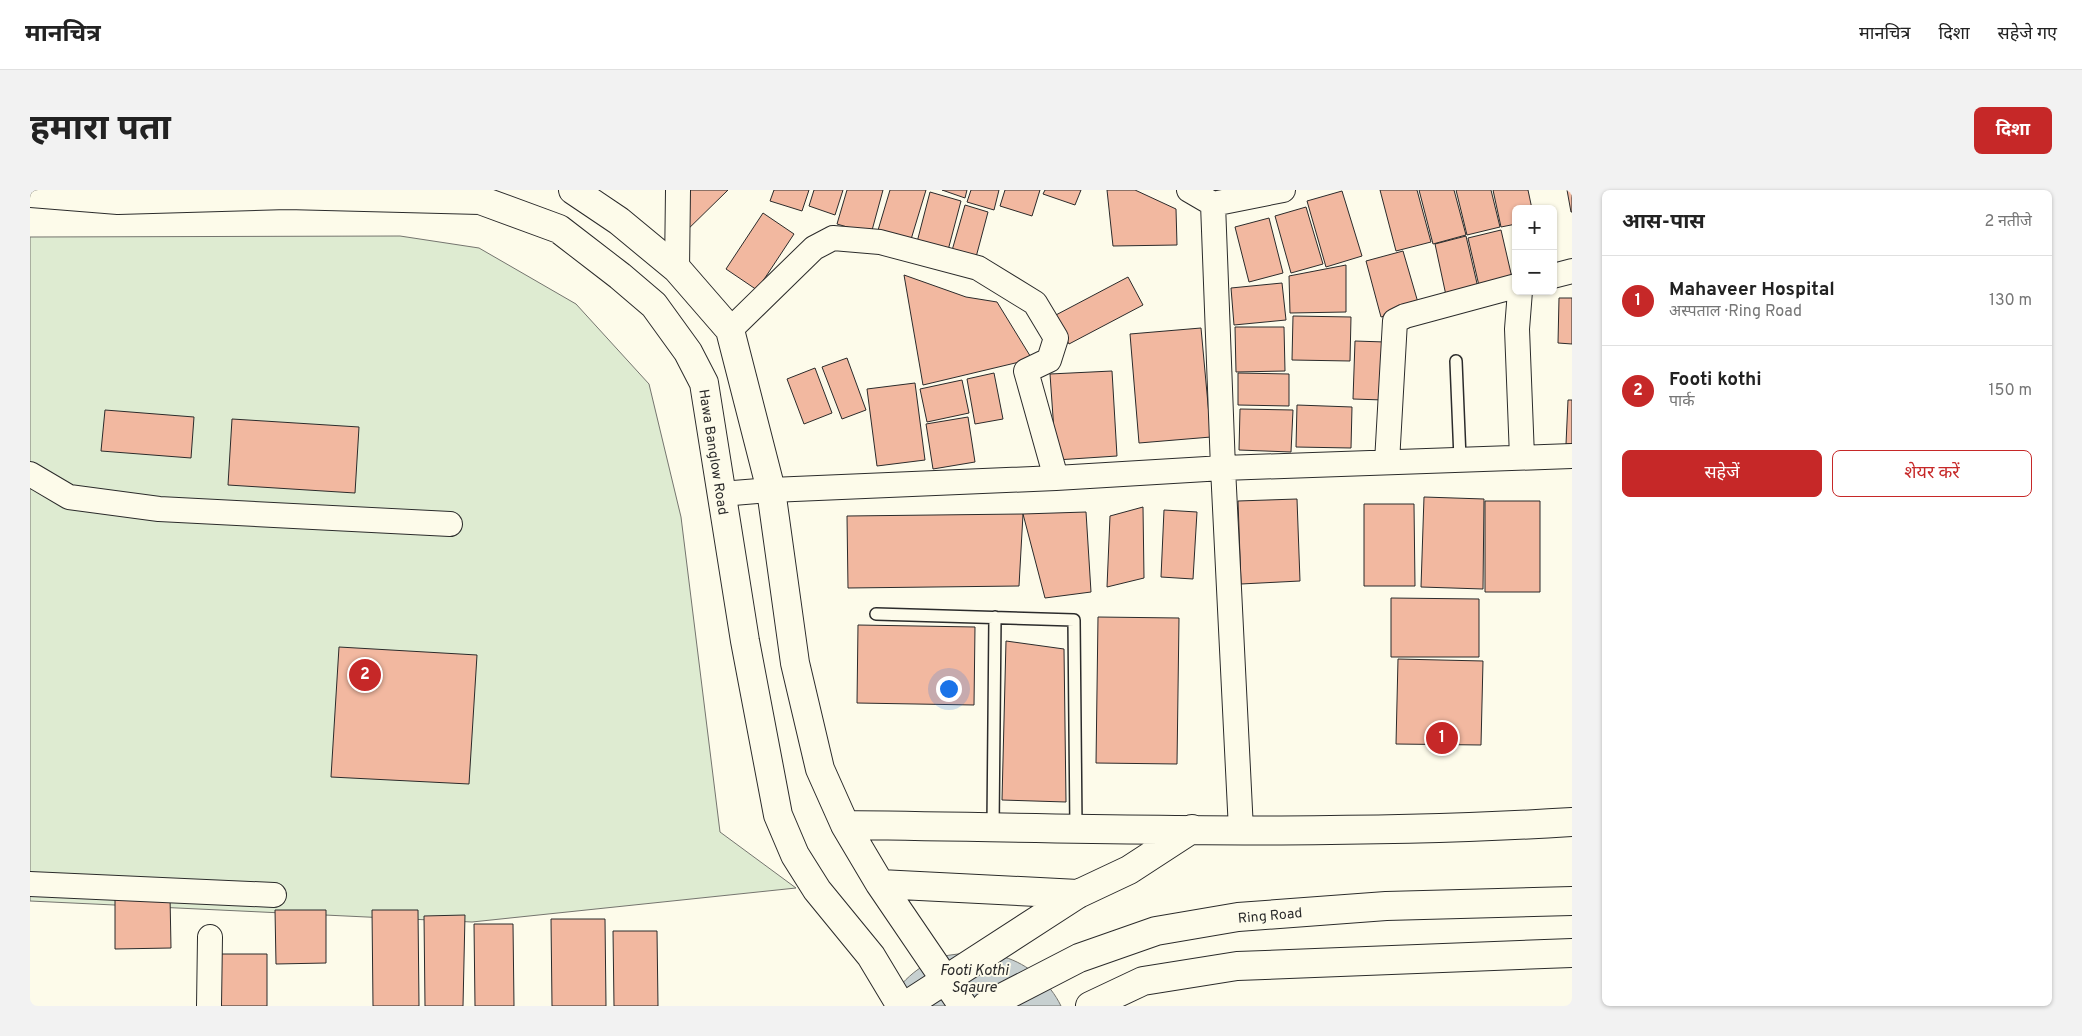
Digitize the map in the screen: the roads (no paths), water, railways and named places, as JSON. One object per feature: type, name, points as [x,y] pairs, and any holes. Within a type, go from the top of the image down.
[{"type":"main road","points":[[573,190],[619,221],[677,269],[730,330],[770,490],[795,663],[820,769],[845,825],[880,884],[946,978],[963,1006]]},
{"type":"main road","name":"Hawa Banglow Road","points":[[30,193],[118,200],[298,192],[480,200],[559,229],[654,305],[688,352],[704,383],[745,641],[778,815],[795,855],[817,890],[872,956],[903,1006]]},
{"type":"main road","points":[[845,825],[1241,830],[1488,828],[1572,822]]},
{"type":"main road","points":[[903,1006],[1078,894],[1129,870],[1192,830]]},
{"type":"main road","points":[[880,884],[1078,894]]},
{"type":"main road","name":"Ring Road","points":[[986,1006],[1079,958],[1156,930],[1238,917],[1386,906],[1572,901]]},
{"type":"main road","points":[[1090,1006],[1143,980],[1237,966],[1572,953]]},
{"type":"street","points":[[677,269],[678,190]]},
{"type":"street","points":[[1189,190],[1213,204],[1283,190]]},
{"type":"street","points":[[1213,204],[1223,468],[1241,830]]},
{"type":"street","points":[[730,330],[814,248],[834,238],[880,242],[978,268],[1035,303],[1056,338],[1049,360],[1026,371],[1056,478]]},
{"type":"street","points":[[1557,275],[1572,271]]},
{"type":"street","points":[[1386,462],[1395,321],[1405,316],[1512,287]]},
{"type":"street","points":[[1520,295],[1517,329],[1522,457]]},
{"type":"street","points":[[721,494],[1223,468],[1572,456]]},
{"type":"street","points":[[30,474],[69,498],[159,509],[450,524]]},
{"type":"street","points":[[30,884],[274,895]]},
{"type":"street","points":[[209,1006],[210,937]]},
{"type":"lane","points":[[1456,361],[1460,459]]},
{"type":"lane","points":[[876,614],[994,616],[1074,620],[1076,828]]},
{"type":"lane","points":[[993,827],[994,616]]},
{"type":"water","name":"Footi Kothi Sqaure","points":[[973,952],[1000,956],[1021,964],[1044,982],[1061,1006],[887,1006],[897,990],[917,970],[941,957]]},
{"type":"place","name":"Footi kothi","points":[[365,675]]},
{"type":"place","name":"Mahaveer Hospital","points":[[1442,738]]}]
